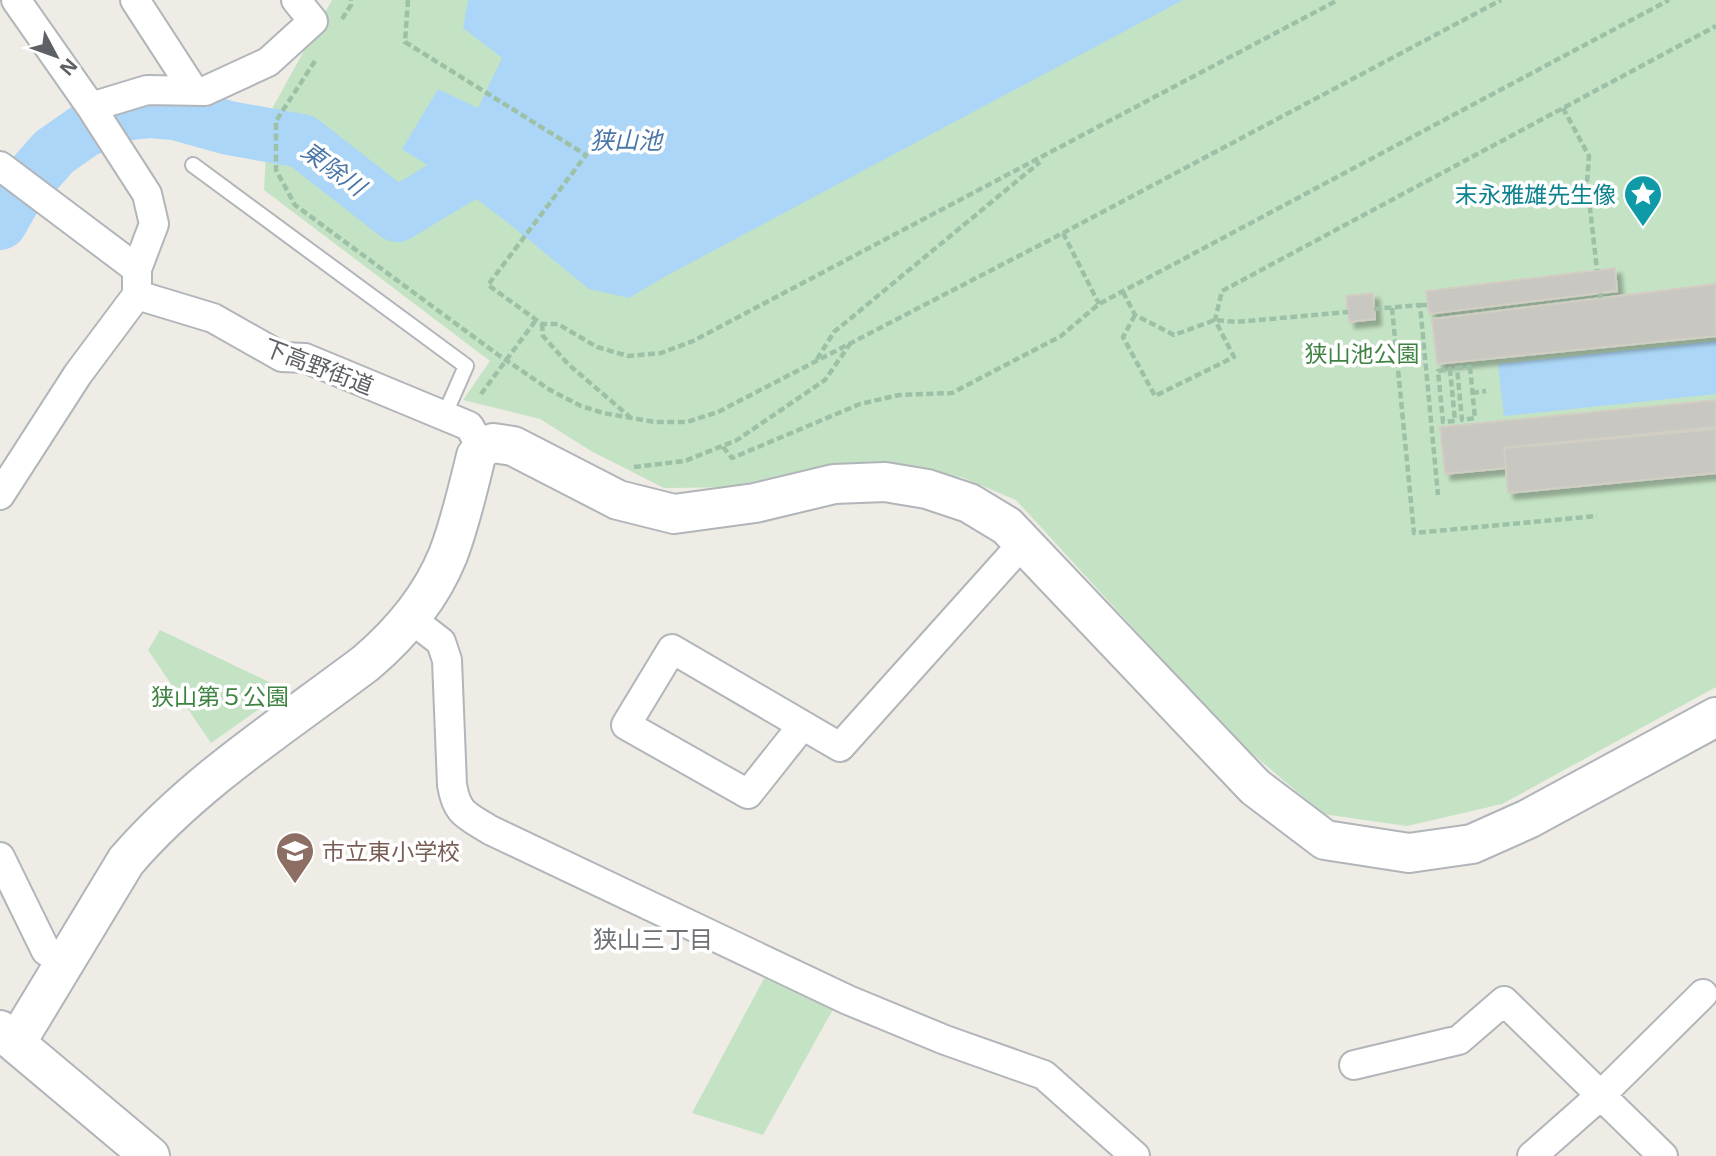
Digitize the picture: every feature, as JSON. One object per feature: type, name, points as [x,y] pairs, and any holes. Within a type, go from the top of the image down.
[{"type":"street","points":[[0,495],[137,282],[154,225],[147,194],[99,119],[16,0]]},
{"type":"street","points":[[135,0],[194,91]]},
{"type":"street","points":[[99,119],[147,90],[205,91],[268,62],[313,21],[296,0]]},
{"type":"street","name":"下高野街道","points":[[9,173],[137,282],[213,318],[282,357],[305,358],[469,426],[482,448]]},
{"type":"street","points":[[150,1156],[8,1036],[65,960],[126,861],[145,839],[192,794],[366,663],[391,641],[410,618],[447,558],[476,456],[482,448],[493,443],[513,446],[618,500],[674,514],[755,503],[834,484],[884,482],[927,489],[970,503],[1006,526],[1255,787],[1325,840],[1409,853],[1472,844],[1528,818],[1716,717]]},
{"type":"street","points":[[802,726],[748,794],[626,725],[672,649],[840,747],[1023,543]]},
{"type":"street","points":[[410,618],[441,642],[447,660],[452,785],[455,804],[467,816],[848,1000],[945,1040],[1044,1075],[1135,1156]]},
{"type":"street","points":[[0,856],[46,951],[65,960]]},
{"type":"street","points":[[1532,1156],[1600,1096],[1703,995]]},
{"type":"street","points":[[1354,1065],[1459,1040],[1504,1001],[1663,1156]]},
{"type":"lane","points":[[193,165],[466,366],[444,416]]},
{"type":"path","points":[[408,0],[405,42],[586,155],[488,285],[542,324],[558,324],[597,347],[628,356],[661,353],[694,341],[1338,0]]},
{"type":"path","points":[[276,121],[276,170],[295,205],[506,360],[550,390],[581,405],[634,419],[687,422],[718,412],[851,344],[1502,0]]},
{"type":"path","points":[[723,447],[732,458],[860,404],[899,395],[952,393],[1061,336],[1099,304],[1669,0]]},
{"type":"path","points":[[1135,315],[1123,337],[1155,396],[1234,357],[1215,320],[1222,291],[1716,26]]},
{"type":"path","points":[[1563,108],[1589,156],[1587,182],[1597,270]]},
{"type":"path","points":[[815,362],[834,332],[1049,155]]},
{"type":"path","points":[[1063,233],[1099,304]]},
{"type":"path","points":[[1123,292],[1135,315],[1174,335],[1215,320],[1236,322],[1348,312]]},
{"type":"path","points":[[1374,309],[1428,304]]},
{"type":"path","points":[[1420,305],[1438,495]]},
{"type":"path","points":[[1392,308],[1414,533],[1597,516]]},
{"type":"path","points":[[473,403],[536,320]]},
{"type":"path","points":[[542,324],[543,337],[568,364],[634,419]]},
{"type":"path","points":[[626,468],[685,461],[737,440],[825,380],[851,344]]},
{"type":"path","points":[[1470,367],[1472,393],[1475,418],[1462,420],[1457,368],[1470,367]]},
{"type":"path","points":[[1450,369],[1453,395],[1455,421],[1443,422],[1438,371],[1450,369]]},
{"type":"path","points":[[1472,393],[1486,391]]},
{"type":"path","points":[[1453,395],[1460,394]]},
{"type":"path","points":[[1430,397],[1440,396]]},
{"type":"green space","name":"狭山池公園","points":[[332,0],[1716,0],[1716,687],[1502,804],[1407,826],[1323,814],[1234,738],[1016,500],[961,477],[855,463],[747,487],[664,488],[591,451],[540,419],[463,400],[490,361],[264,190],[268,116]]},
{"type":"green space","name":"狭山第５公園","points":[[160,630],[286,690],[211,743],[148,650]]},
{"type":"green space","points":[[768,971],[836,1004],[763,1135],[692,1113]]},
{"type":"water","name":"狭山池","points":[[468,0],[1183,0],[629,298],[589,289],[454,182],[402,149],[438,89],[478,108],[502,58],[463,28]]},
{"type":"water","points":[[1716,341],[1716,394],[1504,416],[1498,364]]},
{"type":"building","points":[[1615,268],[1617,291],[1429,314],[1426,291]]},
{"type":"building","points":[[1716,284],[1716,336],[1437,364],[1432,319]]},
{"type":"building","points":[[1373,293],[1375,319],[1349,322],[1346,296]]},
{"type":"building","points":[[1716,400],[1716,427],[1504,448],[1506,468],[1445,474],[1440,427]]},
{"type":"building","points":[[1716,429],[1716,473],[1508,493],[1504,448]]},
{"type":"waterway","name":"東除川","points":[[0,223],[16,195],[54,152],[84,131],[123,114],[150,111],[175,113],[229,128],[302,141],[397,215],[480,165],[508,132]]},
{"type":"place","name":"末永雅雄先生像","points":[[1643,228]]},
{"type":"place","name":"市立東小学校","points":[[295,885]]},
{"type":"district","name":"狭山三丁目","points":[[653,938]]}]
